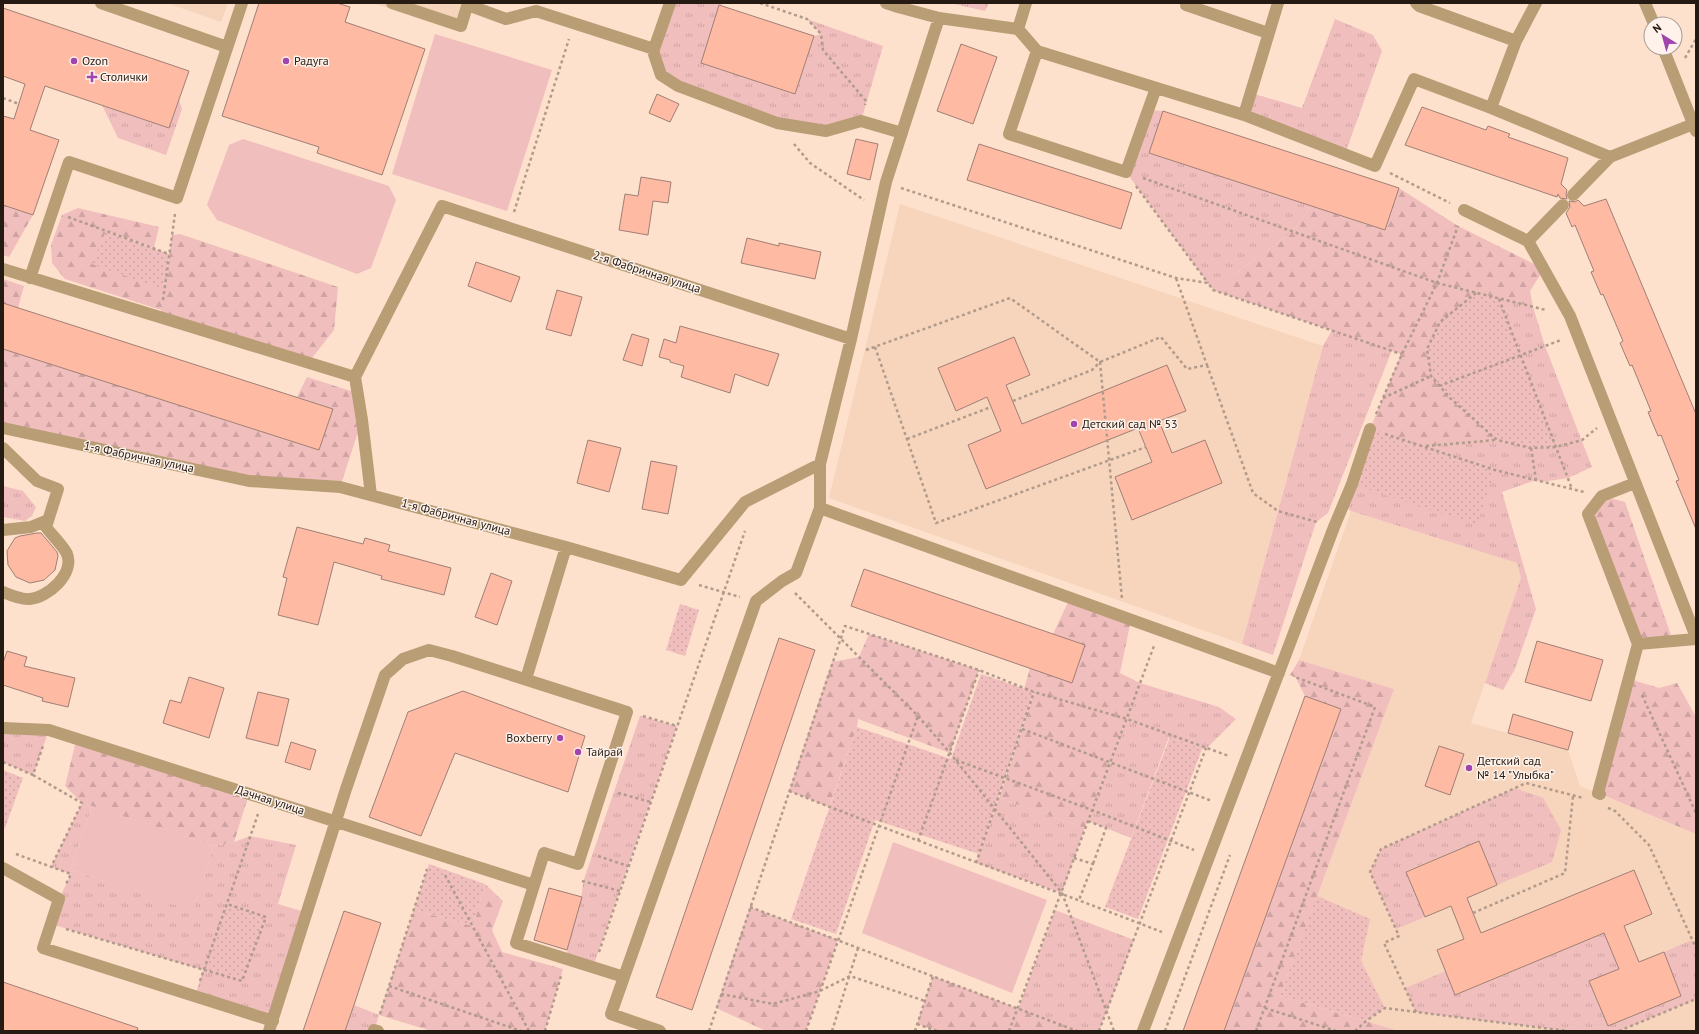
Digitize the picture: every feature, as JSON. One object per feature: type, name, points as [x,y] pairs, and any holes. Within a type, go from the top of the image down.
[{"type":"street","points":[[101,3],[227,47]]},
{"type":"street","points":[[30,278],[69,162],[177,198],[242,3]]},
{"type":"street","points":[[392,3],[461,26],[468,4],[506,19],[535,7],[574,23],[652,48]]},
{"type":"street","points":[[652,48],[654,49],[670,3]]},
{"type":"street","points":[[886,3],[898,5],[939,18],[1018,29],[1037,51],[1244,115],[1375,166],[1414,79],[1492,108],[1610,157]]},
{"type":"street","points":[[1018,29],[1026,3]]},
{"type":"street","points":[[1186,3],[1186,5],[1268,33]]},
{"type":"street","points":[[1244,115],[1278,3]]},
{"type":"street","points":[[1416,3],[1419,6],[1516,41]]},
{"type":"street","points":[[1492,108],[1516,41],[1536,3]]},
{"type":"street","points":[[1645,3],[1651,16]]},
{"type":"street","points":[[660,1031],[644,1028],[611,1014],[756,601],[782,581],[796,573],[820,508],[820,464],[851,339],[886,182],[939,18]]},
{"type":"street","points":[[652,48],[661,74],[678,86],[777,124],[826,131],[861,121],[902,133]]},
{"type":"street","points":[[1037,51],[1009,134],[1126,172],[1156,88]]},
{"type":"street","points":[[1572,195],[1610,157],[1695,126],[1666,56]]},
{"type":"street","points":[[1528,240],[1563,205]]},
{"type":"street","name":"2-я Фабричная улица","points":[[355,377],[442,206],[851,339]]},
{"type":"street","points":[[1464,210],[1528,240],[1570,316],[1696,638],[1638,644]]},
{"type":"street","points":[[3,270],[355,377],[371,495]]},
{"type":"street","name":"1-я Фабричная улица","points":[[3,428],[249,481],[340,487],[566,547],[681,580]]},
{"type":"street","points":[[1143,1031],[1334,527],[1352,484],[1370,430]]},
{"type":"street","points":[[3,448],[37,481],[58,489],[46,527],[67,554],[68,565],[64,577],[57,586],[40,597],[28,600],[3,592]]},
{"type":"street","points":[[681,580],[745,502],[820,464]]},
{"type":"street","points":[[1601,800],[1598,793],[1638,644],[1588,514],[1602,496],[1635,483]]},
{"type":"street","points":[[820,508],[1279,672]]},
{"type":"street","points":[[3,530],[31,527],[48,520]]},
{"type":"street","points":[[526,679],[566,547]]},
{"type":"street","points":[[3,868],[59,899],[43,948],[195,996],[271,1026],[336,821],[385,674],[403,659],[429,650],[526,679],[627,712],[578,864],[544,853],[516,943],[624,977]]},
{"type":"street","name":"Дачная улица","points":[[3,728],[49,730],[534,884]]},
{"type":"path","points":[[760,3],[807,19],[821,34],[824,50],[866,101],[861,121]]},
{"type":"path","points":[[508,227],[560,72],[574,23]]},
{"type":"path","points":[[3,98],[18,104]]},
{"type":"path","points":[[777,124],[810,163],[880,210]]},
{"type":"path","points":[[1375,166],[1464,210],[1437,283],[1402,354],[1370,430],[1495,470],[1602,496]]},
{"type":"path","points":[[1126,172],[1437,283],[1570,316]]},
{"type":"path","points":[[1126,172],[1213,290],[1402,354]]},
{"type":"path","points":[[886,182],[1176,278],[1208,283]]},
{"type":"path","points":[[161,318],[177,198]]},
{"type":"path","points":[[52,212],[169,254]]},
{"type":"path","points":[[1176,278],[1253,493],[1278,511],[1334,527]]},
{"type":"path","points":[[1476,293],[1440,322],[1428,349],[1431,376],[1450,398],[1497,440]]},
{"type":"path","points":[[845,363],[875,347],[1010,298],[1100,362],[1122,602]]},
{"type":"path","points":[[1498,298],[1572,489]]},
{"type":"path","points":[[1440,386],[1577,334]]},
{"type":"path","points":[[1013,401],[1092,370],[1100,362],[1161,337],[1187,369],[1207,365]]},
{"type":"path","points":[[875,347],[936,523],[1146,447]]},
{"type":"path","points":[[1383,398],[1431,376]]},
{"type":"path","points":[[907,439],[991,408]]},
{"type":"path","points":[[1423,447],[1497,440],[1531,448],[1556,447],[1582,440],[1609,417]]},
{"type":"path","points":[[1531,448],[1536,480]]},
{"type":"path","points":[[593,967],[747,526]]},
{"type":"path","points":[[681,580],[756,601]]},
{"type":"path","points":[[782,581],[918,716],[950,752],[1062,893],[1114,1031]]},
{"type":"path","points":[[709,1031],[845,626],[979,670],[1034,692],[1126,719],[1246,761]]},
{"type":"path","points":[[1009,1031],[1160,630]]},
{"type":"path","points":[[918,841],[979,670]]},
{"type":"path","points":[[1631,671],[1696,813]]},
{"type":"path","points":[[1256,1031],[1376,707],[1279,672]]},
{"type":"path","points":[[976,863],[1034,692]]},
{"type":"path","points":[[627,712],[677,726]]},
{"type":"path","points":[[806,1031],[918,716]]},
{"type":"path","points":[[1022,729],[1228,807]]},
{"type":"path","points":[[33,775],[49,730]]},
{"type":"path","points":[[1099,1031],[1206,748]]},
{"type":"path","points":[[955,760],[1092,810],[1210,856]]},
{"type":"path","points":[[3,762],[33,775],[82,803],[51,867]]},
{"type":"path","points":[[1416,1012],[1384,943],[1399,936],[1370,872],[1381,849],[1526,783],[1584,799]]},
{"type":"path","points":[[602,789],[651,802]]},
{"type":"path","points":[[789,791],[976,863],[1062,893],[1178,938]]},
{"type":"path","points":[[1473,913],[1565,873],[1573,796]]},
{"type":"path","points":[[195,996],[263,798]]},
{"type":"path","points":[[1601,800],[1615,811],[1649,845],[1696,948]]},
{"type":"path","points":[[1080,900],[1106,828],[1088,821]]},
{"type":"path","points":[[582,850],[628,866]]},
{"type":"path","points":[[10,851],[71,874],[59,899]]},
{"type":"path","points":[[376,1030],[433,852]]},
{"type":"path","points":[[433,852],[529,1031]]},
{"type":"path","points":[[1074,858],[1093,864]]},
{"type":"path","points":[[51,924],[242,981],[266,917],[227,904]]},
{"type":"path","points":[[750,907],[1077,1031]]},
{"type":"path","points":[[832,1031],[858,948]]},
{"type":"path","points":[[545,1031],[566,959]]},
{"type":"path","points":[[721,994],[773,1004],[820,991],[850,976],[925,1001]]},
{"type":"path","points":[[915,1031],[933,976]]},
{"type":"path","points":[[389,986],[522,1031]]},
{"type":"path","points":[[1619,1031],[1696,999]]},
{"type":"path","points":[[1265,1008],[1336,1031]]},
{"type":"path","points":[[1355,1031],[1366,1021],[1385,1008],[1567,1031]]},
{"type":"path","points":[[917,1024],[937,1031]]},
{"type":"shaded area","points":[[167,3],[228,3],[221,22]]},
{"type":"shaded area","points":[[372,3],[472,3],[465,33]]},
{"type":"shaded area","name":"Детский сад № 53","points":[[900,204],[1323,346],[1242,644],[829,498]]},
{"type":"shaded area","name":"Детский сад № 14 \"Улыбка\"","points":[[1351,511],[1517,563],[1521,578],[1471,723],[1568,750],[1580,786],[1696,834],[1696,1031],[1399,1031],[1280,996],[1394,689],[1299,660]]},
{"type":"green space","points":[[670,3],[722,3],[701,63],[795,94],[814,36],[821,34],[807,19],[883,46],[861,121],[826,131],[777,123],[661,75],[654,49]]},
{"type":"green space","points":[[950,3],[989,3],[985,11]]},
{"type":"green space","points":[[1335,19],[1373,35],[1382,51],[1345,154],[1244,115],[1251,93],[1302,108]]},
{"type":"green space","points":[[435,34],[552,70],[507,211],[392,174]]},
{"type":"green space","points":[[179,100],[182,109],[166,155],[118,138],[102,105],[169,128]]},
{"type":"green space","points":[[1148,110],[1163,111],[1149,153],[1311,206],[1293,231],[1213,290],[1126,172]]},
{"type":"green space","points":[[243,139],[389,186],[396,200],[371,268],[357,274],[217,220],[207,205],[229,145]]},
{"type":"green space","points":[[1399,188],[1458,226],[1544,269],[1530,291],[1533,307],[1476,293],[1431,376],[1450,398],[1497,440],[1423,447],[1370,429],[1401,354],[1213,290],[1293,231],[1311,206],[1385,230]]},
{"type":"green space","points":[[3,205],[33,215],[9,257],[3,255]]},
{"type":"green space","points":[[78,208],[159,227],[154,248],[106,231],[165,289],[172,235],[180,234],[338,287],[334,330],[308,363],[161,319],[161,310],[65,279],[52,263],[51,245],[62,215]]},
{"type":"green space","points":[[106,231],[169,254],[165,290],[92,264]]},
{"type":"green space","points":[[3,279],[24,286],[18,308],[3,303]]},
{"type":"green space","points":[[1476,293],[1499,298],[1556,447],[1531,448],[1497,440],[1450,398],[1431,376],[1427,349],[1440,322]]},
{"type":"green space","points":[[1499,298],[1533,307],[1545,346],[1592,467],[1568,478],[1542,482],[1536,480],[1502,492],[1536,609],[1515,669],[1503,690],[1485,683],[1521,578],[1517,563],[1351,511],[1343,505],[1352,484],[1495,470],[1423,447],[1497,440],[1531,448],[1555,447]]},
{"type":"green space","points":[[1332,330],[1392,350],[1328,513],[1316,522],[1273,655],[1242,644],[1323,346]]},
{"type":"green space","points":[[3,349],[319,450],[332,409],[297,397],[307,377],[357,393],[362,420],[340,487],[249,481],[3,428]]},
{"type":"green space","points":[[1370,429],[1495,470],[1477,525],[1352,484]]},
{"type":"green space","points":[[3,486],[23,491],[36,507],[32,516],[25,521],[3,517]]},
{"type":"green space","points":[[1602,496],[1625,502],[1673,641],[1638,644],[1588,514]]},
{"type":"green space","points":[[1070,598],[1131,620],[1120,673],[1140,683],[1085,828],[999,798],[1034,693],[1024,689],[1030,668],[1072,682],[1085,645],[1053,634]]},
{"type":"green space","points":[[680,604],[699,610],[685,656],[666,650]]},
{"type":"green space","points":[[869,634],[979,670],[950,753],[858,719],[857,727],[829,807],[789,791],[832,662],[859,657]]},
{"type":"green space","points":[[1299,660],[1394,689],[1280,996],[1399,1031],[1224,1031],[1341,709],[1305,696],[1296,678],[1290,675]]},
{"type":"green space","points":[[1631,671],[1636,681],[1659,688],[1677,683],[1696,717],[1696,834],[1598,793]]},
{"type":"green space","points":[[981,674],[1034,692],[979,854],[875,820],[836,934],[791,919],[857,727],[951,759]]},
{"type":"green space","points":[[1140,683],[1219,707],[1236,719],[1207,748],[1202,749],[1169,737],[1131,838],[1088,821]]},
{"type":"green space","points":[[640,716],[677,726],[593,967],[566,959],[580,902],[583,882]]},
{"type":"green space","points":[[3,728],[49,730],[33,775],[3,762]]},
{"type":"green space","points":[[1170,737],[1202,749],[1138,919],[1105,907]]},
{"type":"green space","points":[[83,741],[249,794],[234,842],[214,846],[82,803],[65,786],[75,745]]},
{"type":"green space","points":[[3,770],[23,778],[5,828],[3,827]]},
{"type":"green space","points":[[1515,788],[1543,798],[1561,830],[1552,862],[1497,885],[1479,841],[1406,871],[1425,917],[1396,929],[1370,872],[1381,849]]},
{"type":"green space","points":[[999,798],[1085,828],[1062,893],[976,863]]},
{"type":"green space","points":[[82,803],[92,806],[71,870],[193,910],[214,846],[234,842],[250,836],[296,845],[278,904],[308,913],[273,1021],[195,996],[203,970],[51,924],[59,899],[71,874],[51,867]]},
{"type":"green space","points":[[92,806],[214,846],[193,911],[71,870]]},
{"type":"green space","points":[[893,842],[1047,900],[1012,993],[862,933]]},
{"type":"green space","points":[[429,864],[485,884],[473,926],[414,910]]},
{"type":"green space","points":[[485,884],[503,901],[492,930],[502,952],[563,969],[545,1031],[431,1031],[379,1015],[414,910],[473,926]]},
{"type":"green space","points":[[1317,896],[1370,919],[1361,961],[1385,1008],[1366,1021],[1280,996]]},
{"type":"green space","points":[[227,904],[266,917],[242,981],[204,970]]},
{"type":"green space","points":[[750,907],[838,940],[806,1031],[766,1031],[716,1008]]},
{"type":"green space","points":[[1055,910],[1134,940],[1099,1031],[1077,1031],[1018,1009]]},
{"type":"green space","points":[[1604,933],[1619,969],[1589,982],[1608,1026],[1681,996],[1664,952],[1692,940],[1696,948],[1696,999],[1619,1031],[1567,1031],[1416,1012],[1405,988],[1446,971],[1456,995]]},
{"type":"green space","points":[[933,976],[1077,1031],[937,1031],[917,1024]]},
{"type":"green space","points":[[354,1005],[379,1015],[374,1031],[345,1031]]},
{"type":"building","points":[[259,3],[337,3],[350,7],[345,22],[425,49],[382,175],[317,153],[319,147],[222,116]]},
{"type":"building","points":[[719,5],[814,36],[795,94],[701,63]]},
{"type":"building","points":[[3,8],[189,71],[169,128],[45,86],[30,130],[59,140],[33,215],[3,205],[3,116],[14,119],[25,84],[3,76]]},
{"type":"building","points":[[961,44],[997,57],[973,124],[937,111]]},
{"type":"building","points":[[657,94],[679,104],[670,122],[649,113]]},
{"type":"building","points":[[1422,107],[1486,130],[1488,126],[1510,134],[1508,137],[1568,158],[1561,184],[1567,190],[1567,199],[1560,198],[1558,194],[1557,197],[1405,145]]},
{"type":"building","points":[[1163,111],[1399,188],[1385,230],[1149,153]]},
{"type":"building","points":[[856,139],[878,144],[870,180],[847,174]]},
{"type":"building","points":[[979,144],[1132,193],[1121,229],[967,180]]},
{"type":"building","points":[[641,177],[671,182],[668,203],[653,201],[648,235],[619,230],[625,194],[638,196]]},
{"type":"building","points":[[1606,199],[1696,414],[1696,529],[1676,481],[1679,480],[1661,435],[1658,436],[1648,412],[1651,411],[1632,365],[1630,366],[1620,343],[1623,341],[1603,294],[1601,295],[1591,272],[1594,271],[1575,225],[1572,227],[1566,213],[1570,207],[1569,201],[1575,202],[1578,200],[1584,206]]},
{"type":"building","points":[[747,238],[779,246],[779,243],[821,252],[815,279],[741,263]]},
{"type":"building","points":[[476,262],[520,277],[511,302],[468,286]]},
{"type":"building","points":[[557,290],[582,297],[571,336],[546,329]]},
{"type":"building","points":[[3,303],[333,409],[319,450],[3,349]]},
{"type":"building","points":[[680,326],[779,354],[768,386],[735,374],[730,393],[681,377],[684,366],[659,357],[664,339],[676,343]]},
{"type":"building","points":[[632,334],[649,339],[642,366],[623,360]]},
{"type":"building","points":[[1014,337],[1030,375],[1006,385],[1022,424],[1167,365],[1186,411],[1159,421],[1172,453],[1205,440],[1222,483],[1132,520],[1115,477],[1152,462],[1138,428],[986,489],[968,445],[1001,431],[987,397],[956,411],[938,368]]},
{"type":"building","points":[[588,440],[621,448],[609,492],[577,483]]},
{"type":"building","points":[[651,461],[677,466],[668,514],[642,509]]},
{"type":"building","points":[[297,527],[363,544],[365,538],[390,545],[388,551],[451,568],[444,595],[381,579],[382,576],[334,562],[318,625],[278,615],[287,578],[283,577]]},
{"type":"building","points":[[41,533],[57,552],[58,556],[55,570],[44,580],[30,583],[16,577],[8,565],[7,551],[15,538]]},
{"type":"building","points":[[864,569],[1085,645],[1072,683],[851,606]]},
{"type":"building","points":[[491,573],[512,581],[497,625],[475,617]]},
{"type":"building","points":[[779,638],[815,650],[692,1010],[656,997]]},
{"type":"building","points":[[1537,641],[1603,660],[1591,701],[1525,682]]},
{"type":"building","points":[[7,651],[27,657],[24,666],[75,678],[68,707],[42,701],[43,698],[3,685],[3,663]]},
{"type":"building","points":[[189,677],[224,688],[209,738],[163,723],[170,700],[181,703]]},
{"type":"building","points":[[463,691],[585,736],[568,792],[455,753],[421,836],[369,817],[408,712]]},
{"type":"building","points":[[258,692],[289,699],[278,746],[246,738]]},
{"type":"building","points":[[1305,696],[1341,709],[1224,1031],[1183,1031]]},
{"type":"building","points":[[1513,714],[1573,732],[1568,750],[1508,733]]},
{"type":"building","points":[[291,742],[316,750],[310,770],[285,762]]},
{"type":"building","points":[[1439,746],[1464,754],[1450,795],[1425,786]]},
{"type":"building","points":[[1479,841],[1497,885],[1467,898],[1481,933],[1634,870],[1652,914],[1624,926],[1639,962],[1664,952],[1681,996],[1608,1026],[1589,981],[1619,969],[1604,933],[1455,995],[1437,950],[1464,939],[1451,906],[1425,917],[1406,872]]},
{"type":"building","points":[[549,888],[582,897],[567,950],[534,940]]},
{"type":"building","points":[[344,911],[381,923],[354,1005],[345,1031],[303,1031]]},
{"type":"building","points":[[3,982],[138,1028],[137,1031],[3,1031]]},
{"type":"place","name":"Ozon","points":[[74,61]]},
{"type":"place","name":"Радуга","points":[[286,61]]},
{"type":"place","name":"Столички","points":[[92,77]]},
{"type":"place","name":"Детский сад № 53","points":[[1074,424]]},
{"type":"place","name":"Boxberry","points":[[560,738]]},
{"type":"place","name":"Тайрай","points":[[578,752]]},
{"type":"place","name":"Детский сад № 14 \"Улыбка\"","points":[[1469,768]]}]
